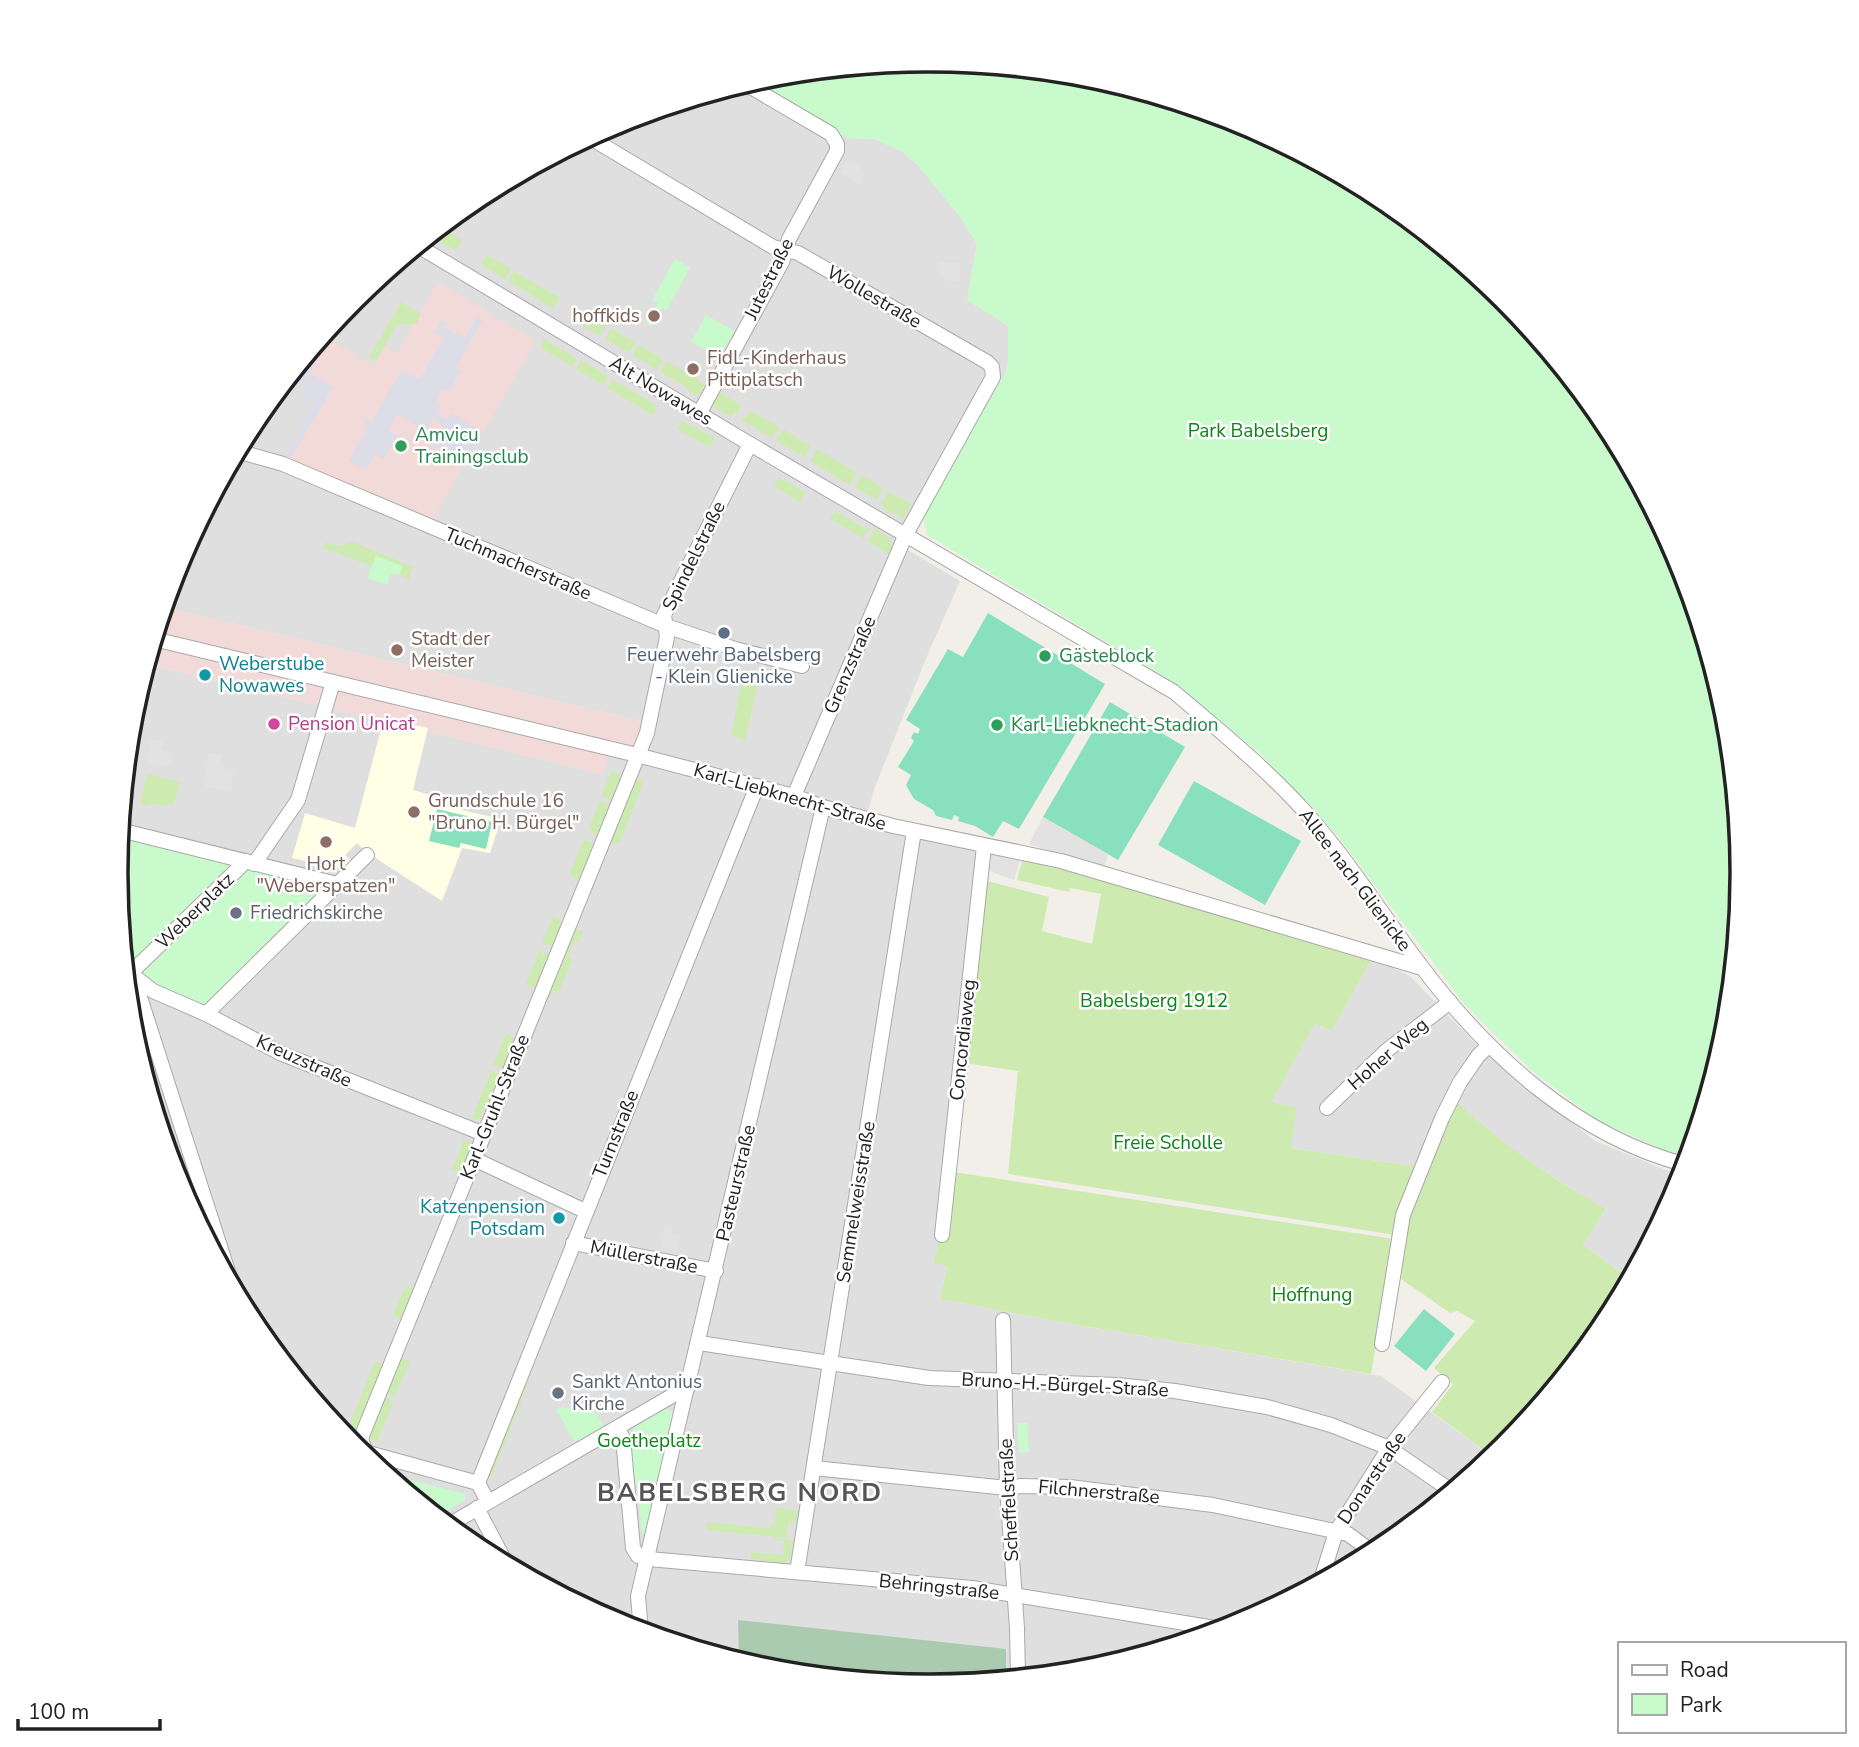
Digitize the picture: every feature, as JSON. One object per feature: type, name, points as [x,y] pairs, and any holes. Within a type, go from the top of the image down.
[{"type":"street","name":"Jutestraße","points":[[699,414],[782,262],[789,239],[837,151],[837,144],[831,134],[757,91]]},
{"type":"street","name":"Wollestraße","points":[[600,143],[773,247],[810,260],[988,362],[993,377],[906,534]]},
{"type":"street","name":"Alt Nowawes","points":[[425,250],[906,534]]},
{"type":"street","name":"Spindelstraße","points":[[637,755],[646,733],[667,637],[664,615],[750,444]]},
{"type":"street","name":"Tuchmacherstraße","points":[[247,454],[283,464],[666,626],[735,649],[802,666]]},
{"type":"street","name":"Grenzstraße","points":[[794,796],[906,534]]},
{"type":"street","name":"Allee nach Glienicke","points":[[906,534],[1174,692],[1234,743],[1307,814],[1422,968],[1489,1045],[1540,1090],[1590,1126],[1677,1162]]},
{"type":"street","name":"Karl-Liebknecht-Straße","points":[[162,641],[637,755],[914,831],[1061,861],[1422,968]]},
{"type":"street","points":[[250,863],[298,800],[333,682]]},
{"type":"street","name":"Karl-Gruhl-Straße","points":[[361,1438],[637,755]]},
{"type":"street","name":"Turnstraße","points":[[478,1483],[757,786]]},
{"type":"street","name":"Pasteurstraße","points":[[640,1621],[638,1596],[649,1559],[823,807]]},
{"type":"street","name":"Semmelweisstraße","points":[[797,1572],[914,831]]},
{"type":"street","name":"Weberplatz","points":[[129,832],[337,884]]},
{"type":"street","name":"Concordiaweg","points":[[942,1235],[984,846]]},
{"type":"street","points":[[206,1014],[367,855]]},
{"type":"street","name":"Weberplatz","points":[[134,969],[250,863]]},
{"type":"street","name":"Kreuzstraße","points":[[135,979],[153,991],[206,1014],[280,1053],[484,1134]]},
{"type":"street","name":"Hoher Weg","points":[[1327,1108],[1386,1051],[1450,1002]]},
{"type":"street","points":[[140,1009],[218,1243]]},
{"type":"street","points":[[1382,1344],[1404,1214],[1460,1082],[1489,1045]]},
{"type":"street","name":"Müllerstraße","points":[[474,1159],[585,1212]]},
{"type":"street","name":"Müllerstraße","points":[[573,1243],[716,1271]]},
{"type":"street","name":"Scheffelstraße","points":[[1003,1320],[1007,1488],[1016,1596],[1018,1670]]},
{"type":"street","name":"Bruno-H.-Bürgel-Straße","points":[[699,1343],[929,1378],[1117,1385],[1175,1391],[1267,1407],[1331,1425],[1389,1448],[1445,1487]]},
{"type":"street","name":"Donarstraße","points":[[1324,1571],[1336,1532],[1389,1448],[1442,1382]]},
{"type":"street","points":[[456,1521],[689,1386]]},
{"type":"street","points":[[617,1428],[623,1438],[633,1548],[638,1556],[649,1559]]},
{"type":"street","points":[[383,1459],[478,1483],[482,1505],[501,1551]]},
{"type":"street","name":"Filchnerstraße","points":[[814,1468],[1007,1488],[1070,1488],[1163,1497],[1348,1534],[1365,1546]]},
{"type":"street","name":"Behringstraße","points":[[649,1559],[972,1588],[1204,1626]]},
{"type":"shaded area","points":[[765,89],[848,138],[875,139],[903,152],[918,165],[960,217],[977,244],[968,295],[1008,326],[1008,363],[1005,373],[926,508],[908,550],[960,581],[875,787],[863,828],[979,850],[947,1265],[940,1299],[1381,1376],[1484,1451],[1418,1510],[1330,1568],[1284,1593],[1187,1633],[1137,1648],[1086,1660],[982,1674],[877,1674],[825,1668],[773,1660],[672,1633],[575,1593],[529,1568],[441,1510],[401,1476],[327,1402],[293,1362],[263,1319],[210,1228],[170,1131],[143,1030],[129,926],[129,821],[143,717],[155,666],[603,774],[608,756],[641,721],[173,609],[210,519],[263,428],[293,385],[327,345],[401,271],[441,237],[484,207],[575,154],[672,114]]},
{"type":"shaded area","points":[[848,158],[863,166],[861,170],[865,172],[859,184],[840,173]]},
{"type":"shaded area","points":[[939,262],[960,263],[960,281],[947,281],[939,276]]},
{"type":"shaded area","points":[[438,282],[536,341],[430,524],[283,460],[318,400],[300,384],[309,366],[331,340],[374,366],[385,346],[396,354]]},
{"type":"shaded area","points":[[477,317],[483,320],[455,368],[461,371],[449,391],[443,388],[435,402],[441,407],[438,414],[447,420],[452,413],[483,432],[464,463],[436,446],[430,449],[444,425],[433,419],[424,434],[416,429],[418,426],[398,414],[388,431],[398,436],[384,459],[375,455],[366,470],[348,462],[367,429],[363,426],[367,418],[372,421],[401,371],[420,379],[444,338],[435,333],[442,320],[447,323],[445,327],[464,338]]},
{"type":"shaded area","points":[[326,346],[311,367],[311,374],[333,387],[291,458],[285,456],[314,402],[306,400],[308,392],[294,384]]},
{"type":"shaded area","points":[[173,609],[641,721],[634,748],[608,756],[603,774],[155,666],[170,616]]},
{"type":"shaded area","name":"Grundschule 16 \"Bruno H. Bürgel\"","points":[[384,718],[428,728],[413,790],[437,797],[435,804],[501,819],[490,853],[462,848],[442,901],[357,843],[345,855],[351,861],[343,869],[292,858],[305,813],[355,828]]},
{"type":"shaded area","points":[[150,739],[164,741],[163,750],[173,752],[171,767],[146,763]]},
{"type":"shaded area","points":[[208,753],[222,755],[221,761],[225,768],[234,770],[231,791],[203,787]]},
{"type":"shaded area","points":[[1043,817],[1108,854],[1104,868],[1029,844]]},
{"type":"shaded area","points":[[985,852],[1022,854],[1014,880],[984,869]]},
{"type":"shaded area","points":[[1373,957],[1410,976],[1478,1046],[1595,1141],[1673,1173],[1649,1228],[1624,1275],[1583,1245],[1606,1209],[1502,1143],[1457,1102],[1419,1167],[1291,1148],[1270,1102],[1315,1024],[1332,1031]]},
{"type":"shaded area","points":[[665,1226],[672,1227],[671,1234],[680,1236],[677,1251],[661,1247]]},
{"type":"shaded area","points":[[738,1620],[1006,1649],[1006,1671],[982,1674],[877,1674],[773,1660],[739,1652]]},
{"type":"green space","name":"Park Babelsberg","points":[[877,73],[982,73],[1086,87],[1187,114],[1284,154],[1330,179],[1418,237],[1496,307],[1566,385],[1624,473],[1649,519],[1670,567],[1704,666],[1724,769],[1730,821],[1731,874],[1730,926],[1724,978],[1704,1081],[1679,1156],[1595,1119],[1529,1068],[1466,1006],[1338,836],[1262,755],[1167,678],[927,535],[923,513],[1005,373],[1008,363],[1008,326],[967,300],[977,244],[960,217],[918,165],[903,152],[875,139],[848,138],[765,89]]},
{"type":"green space","points":[[448,232],[462,240],[456,251],[438,240]]},
{"type":"green space","points":[[487,255],[511,269],[505,279],[481,265]]},
{"type":"green space","points":[[675,259],[690,268],[667,310],[662,308],[651,327],[646,323],[658,303],[652,300]]},
{"type":"green space","points":[[514,271],[560,298],[553,308],[508,281]]},
{"type":"green space","points":[[401,302],[421,314],[416,324],[397,324],[376,361],[369,357]]},
{"type":"green space","points":[[576,307],[606,326],[600,336],[570,318]]},
{"type":"green space","points":[[706,315],[734,331],[719,358],[691,342]]},
{"type":"green space","points":[[611,328],[636,343],[629,353],[605,339]]},
{"type":"green space","points":[[545,339],[577,359],[572,367],[540,347]]},
{"type":"green space","points":[[639,345],[663,359],[657,370],[633,355]]},
{"type":"green space","points":[[581,360],[608,376],[603,385],[576,369]]},
{"type":"green space","points":[[666,361],[705,384],[701,393],[695,396],[660,372]]},
{"type":"green space","points":[[612,379],[658,406],[653,415],[607,388]]},
{"type":"green space","points":[[719,392],[741,405],[739,411],[731,416],[715,409],[714,401]]},
{"type":"green space","points":[[752,411],[779,427],[772,438],[741,420]]},
{"type":"green space","points":[[682,421],[715,437],[710,448],[678,429]]},
{"type":"green space","points":[[783,429],[811,446],[804,457],[776,441]]},
{"type":"green space","points":[[817,449],[857,473],[850,485],[810,461]]},
{"type":"green space","points":[[861,475],[883,488],[876,500],[854,487]]},
{"type":"green space","points":[[779,477],[806,493],[800,502],[774,486]]},
{"type":"green space","points":[[888,491],[911,504],[903,519],[890,511],[888,514],[881,503]]},
{"type":"green space","points":[[835,511],[869,528],[863,538],[830,519]]},
{"type":"green space","points":[[875,528],[890,539],[889,554],[867,541]]},
{"type":"green space","points":[[325,542],[338,546],[353,542],[413,567],[409,579],[399,575],[401,566],[376,557],[372,566],[323,548]]},
{"type":"green space","points":[[376,556],[402,566],[399,575],[391,573],[387,585],[367,578]]},
{"type":"green space","name":"Karl-Liebknecht-Stadion","points":[[988,613],[1105,684],[1019,829],[1003,821],[993,837],[975,826],[958,821],[959,817],[954,815],[952,820],[936,816],[933,810],[914,799],[906,785],[911,775],[898,767],[914,741],[911,738],[914,732],[918,734],[920,729],[906,720],[948,649],[963,657]]},
{"type":"green space","points":[[743,676],[759,679],[745,740],[731,736]]},
{"type":"green space","points":[[1110,702],[1185,747],[1118,860],[1043,817]]},
{"type":"green space","points":[[611,772],[623,774],[613,800],[601,796]]},
{"type":"green space","points":[[147,774],[180,782],[174,803],[164,806],[140,804]]},
{"type":"green space","points":[[633,777],[644,781],[620,843],[606,843]]},
{"type":"green space","points":[[1194,781],[1301,841],[1265,905],[1158,845]]},
{"type":"green space","points":[[600,801],[611,805],[597,839],[589,827]]},
{"type":"green space","points":[[437,809],[492,822],[486,849],[461,843],[459,848],[429,841]]},
{"type":"green space","points":[[129,839],[316,883],[319,894],[202,1007],[135,976],[129,926]]},
{"type":"green space","points":[[584,839],[595,844],[581,880],[569,875]]},
{"type":"green space","points":[[1024,854],[1373,957],[1332,1031],[1315,1024],[1271,1102],[1296,1107],[1291,1148],[1419,1167],[1395,1235],[1008,1174],[1018,1071],[964,1063],[983,880],[1049,897],[1042,931],[1092,944],[1101,894],[1070,888],[1069,892],[1017,880]]},
{"type":"green space","points":[[553,917],[564,922],[554,947],[542,943]]},
{"type":"green space","points":[[573,928],[583,931],[579,942],[574,941],[568,956],[573,959],[559,992],[553,990],[550,997],[546,995]]},
{"type":"green space","points":[[539,951],[551,955],[537,989],[526,984]]},
{"type":"green space","points":[[506,1034],[517,1039],[505,1068],[493,1065]]},
{"type":"green space","points":[[491,1071],[502,1075],[489,1108],[485,1106],[480,1119],[471,1120]]},
{"type":"green space","points":[[1457,1102],[1528,1160],[1606,1209],[1583,1245],[1624,1275],[1566,1362],[1484,1451],[1432,1412],[1453,1384],[1434,1368],[1475,1321],[1457,1311],[1450,1313],[1401,1279],[1406,1222],[1441,1134]]},
{"type":"green space","points":[[464,1139],[475,1144],[463,1174],[452,1169]]},
{"type":"green space","name":"Hoffnung","points":[[954,1172],[1394,1239],[1371,1374],[1071,1324],[940,1299],[947,1266],[934,1263]]},
{"type":"green space","points":[[405,1287],[417,1288],[404,1320],[393,1315]]},
{"type":"green space","points":[[1424,1309],[1455,1334],[1426,1371],[1394,1346]]},
{"type":"green space","points":[[399,1357],[410,1361],[394,1398],[386,1391]]},
{"type":"green space","points":[[375,1361],[386,1365],[360,1430],[354,1430],[349,1425]]},
{"type":"green space","points":[[530,1379],[492,1476],[488,1475],[526,1380]]},
{"type":"green space","points":[[384,1396],[393,1403],[377,1442],[371,1440],[369,1434]]},
{"type":"green space","points":[[581,1406],[582,1409],[596,1414],[603,1427],[574,1442],[556,1409]]},
{"type":"green space","name":"Goetheplatz","points":[[664,1409],[675,1412],[647,1534],[642,1534],[637,1485],[633,1486],[629,1438],[639,1425]]},
{"type":"green space","points":[[1017,1423],[1027,1423],[1029,1452],[1019,1453]]},
{"type":"green space","points":[[403,1478],[465,1494],[465,1500],[444,1512]]},
{"type":"green space","points":[[776,1507],[798,1511],[796,1522],[789,1521],[786,1538],[706,1530],[707,1522],[769,1528],[775,1523]]},
{"type":"green space","points":[[774,1538],[793,1540],[790,1559],[786,1563],[750,1559],[751,1552],[783,1555],[784,1541]]},
{"type":"place","name":"hoffkids","points":[[654,316]]},
{"type":"place","name":"FidL-Kinderhaus Pittiplatsch","points":[[693,369]]},
{"type":"place","name":"Amvicu Trainingsclub","points":[[401,446]]},
{"type":"place","name":"Feuerwehr Babelsberg - Klein Glienicke","points":[[724,633]]},
{"type":"place","name":"Stadt der Meister","points":[[397,650]]},
{"type":"place","name":"Gästeblock","points":[[1045,656]]},
{"type":"place","name":"Weberstube Nowawes","points":[[205,675]]},
{"type":"place","name":"Pension Unicat","points":[[274,724]]},
{"type":"place","name":"Karl-Liebknecht-Stadion","points":[[997,725]]},
{"type":"place","name":"Grundschule 16 \"Bruno H. Bürgel\"","points":[[414,812]]},
{"type":"place","name":"Hort \"Weberspatzen\"","points":[[326,842]]},
{"type":"place","name":"Friedrichskirche","points":[[236,913]]},
{"type":"place","name":"Katzenpension Potsdam","points":[[559,1218]]},
{"type":"place","name":"Sankt Antonius Kirche","points":[[558,1393]]},
{"type":"district","name":"BABELSBERG NORD","points":[[740,1492]]},
{"type":"park label","name":"Babelsberg 1912","points":[[1154,1001]]},
{"type":"park label","name":"Freie Scholle","points":[[1168,1143]]}]
